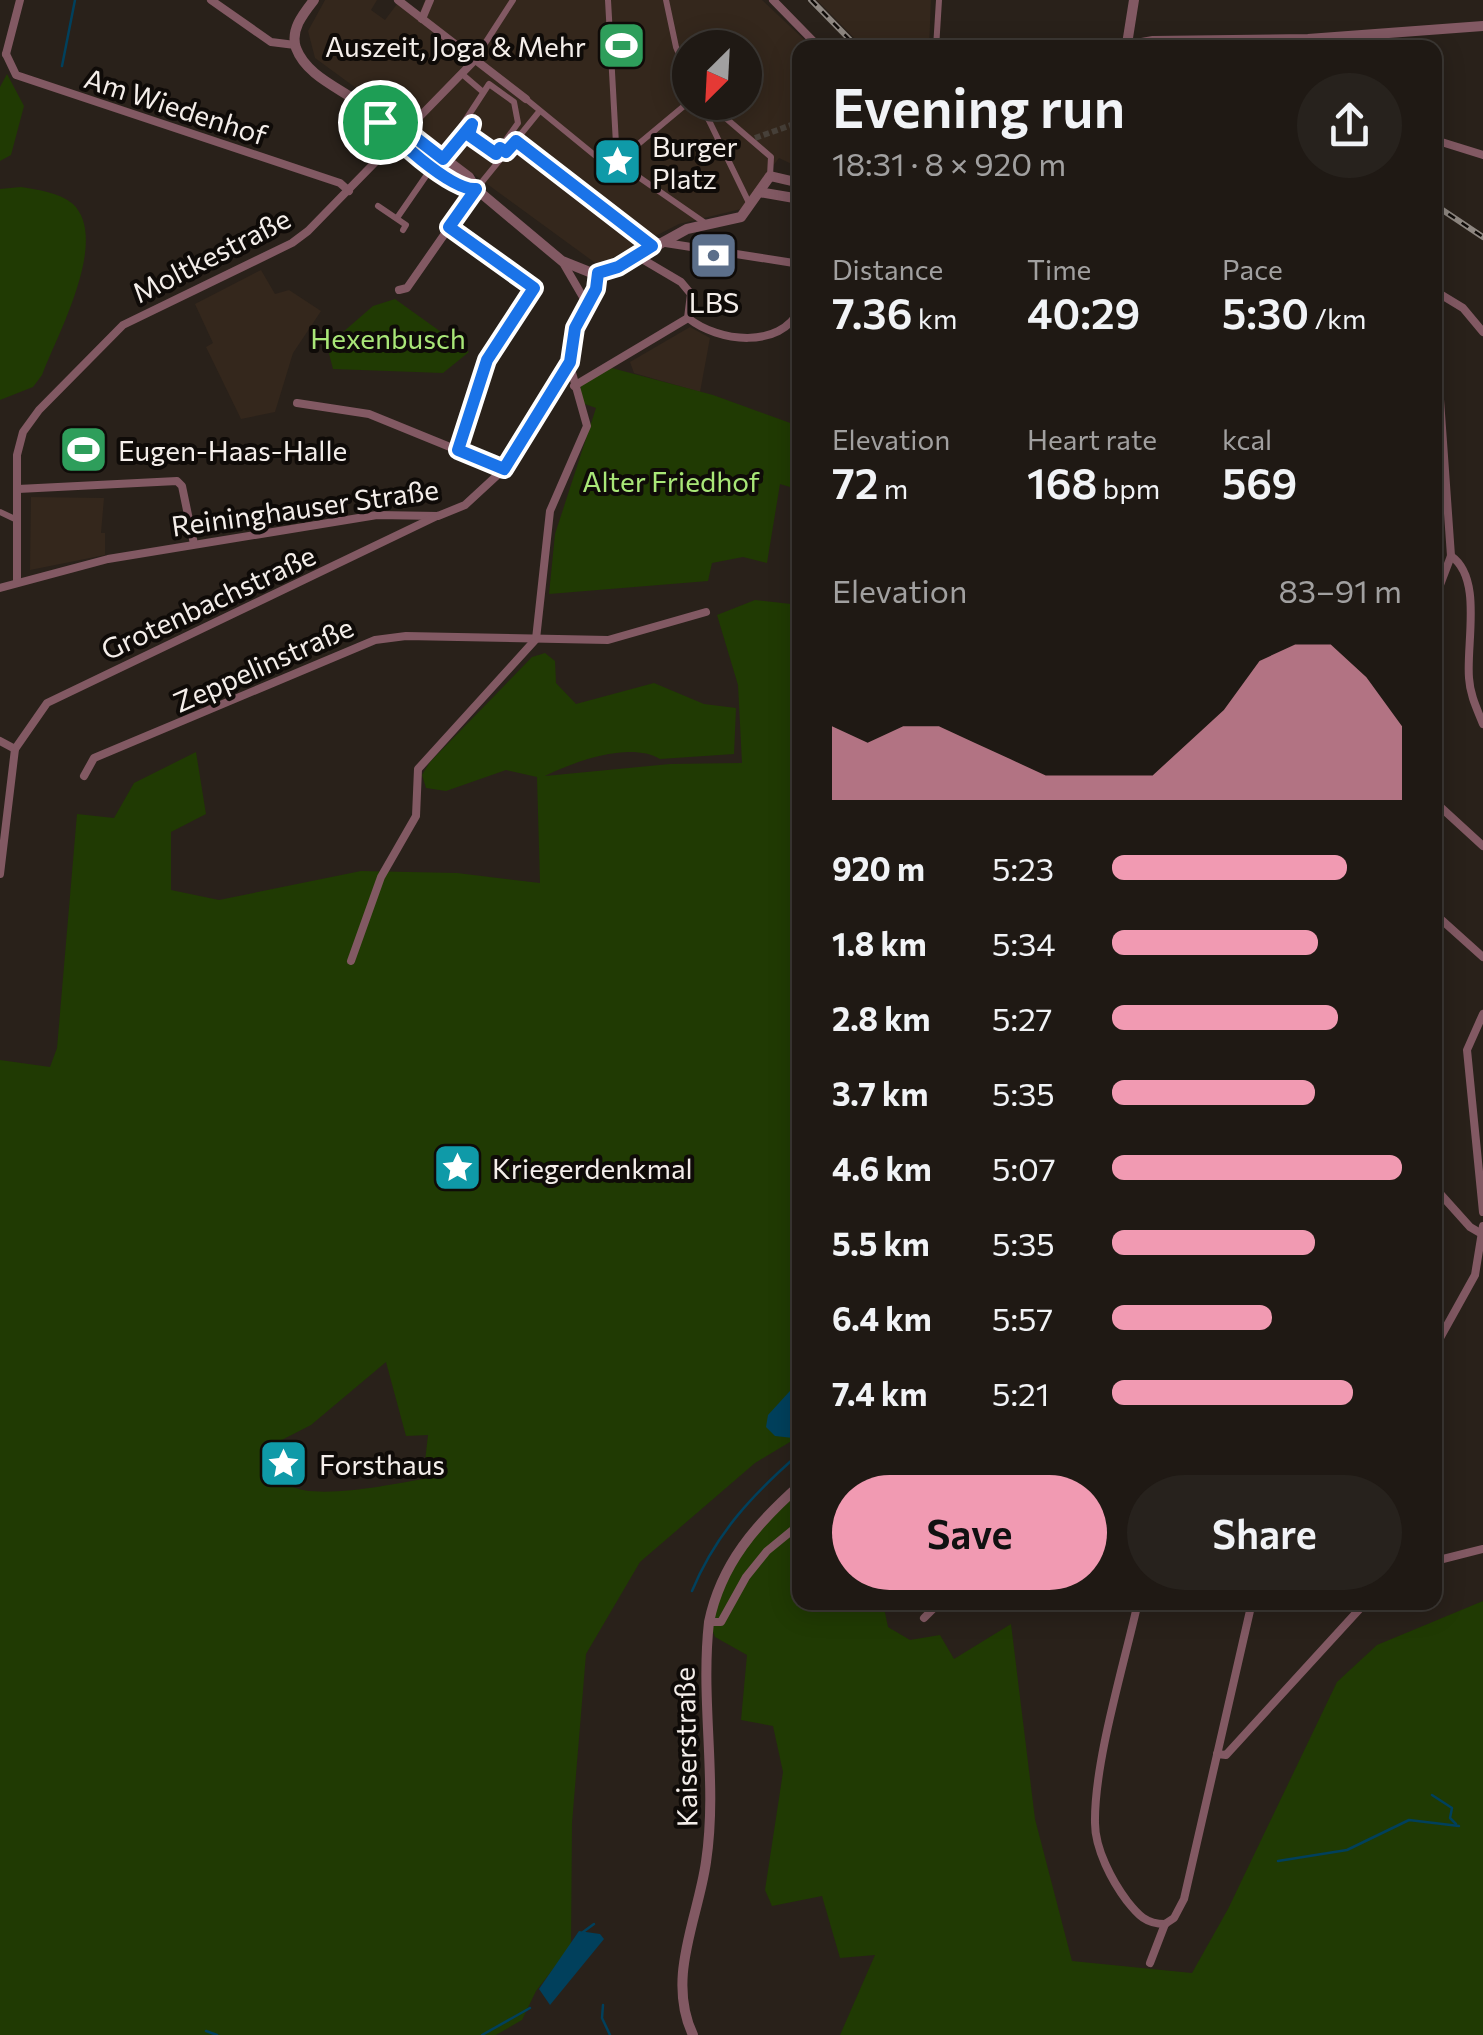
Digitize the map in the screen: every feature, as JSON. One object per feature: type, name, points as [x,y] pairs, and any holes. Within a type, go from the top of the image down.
[{"type":"street","points":[[3,54],[20,0]]},
{"type":"street","points":[[211,0],[271,42],[295,45]]},
{"type":"street","points":[[398,0],[603,162],[617,162],[706,224]]},
{"type":"street","points":[[422,19],[430,0]]},
{"type":"street","name":"Moltkestraße","points":[[17,581],[17,455],[23,432],[122,326],[292,244],[473,62],[513,0]]},
{"type":"street","points":[[608,0],[617,162]]},
{"type":"street","points":[[666,0],[672,30]]},
{"type":"street","points":[[774,0],[812,40]]},
{"type":"street","points":[[936,40],[938,0]]},
{"type":"street","points":[[1129,40],[1134,0]]},
{"type":"street","points":[[312,2],[297,25],[295,45],[310,68],[403,136],[464,188],[476,189]]},
{"type":"street","points":[[1308,40],[1483,26]]},
{"type":"street","name":"Am Wiedenhof","points":[[3,54],[16,75],[340,183],[349,190]]},
{"type":"street","points":[[462,74],[486,95],[459,130],[462,132]]},
{"type":"street","points":[[399,290],[407,288],[518,123],[514,102],[489,84],[483,92]]},
{"type":"street","points":[[462,132],[465,134],[472,124],[469,135],[496,154],[516,141],[539,113]]},
{"type":"street","points":[[617,162],[672,116]]},
{"type":"street","points":[[712,120],[751,206]]},
{"type":"street","points":[[562,262],[598,273],[706,224],[736,219],[751,206],[770,176],[771,157],[728,120]]},
{"type":"street","points":[[443,159],[462,132]]},
{"type":"street","points":[[403,136],[472,180],[476,189],[521,222],[562,262],[588,304]]},
{"type":"street","points":[[516,141],[656,244],[792,263]]},
{"type":"street","points":[[1442,142],[1483,155]]},
{"type":"street","points":[[397,218],[426,176]]},
{"type":"street","points":[[770,176],[792,181]]},
{"type":"street","points":[[759,192],[792,198]]},
{"type":"street","points":[[378,206],[406,225],[403,230]]},
{"type":"street","points":[[449,227],[534,288],[487,360],[458,450]]},
{"type":"street","points":[[637,256],[681,282],[691,294],[688,318]]},
{"type":"street","name":"Reininghauser Straße","points":[[0,588],[17,581],[194,544],[377,515],[438,516],[465,506],[504,469],[570,362],[575,328],[598,273]]},
{"type":"street","points":[[1442,295],[1462,308],[1483,332]]},
{"type":"street","points":[[688,318],[714,334],[745,341],[781,328],[792,317]]},
{"type":"street","points":[[574,386],[688,318]]},
{"type":"street","points":[[351,961],[381,877],[416,816],[418,770],[536,638],[550,511],[587,426],[570,362]]},
{"type":"street","points":[[297,403],[370,414],[504,469]]},
{"type":"street","points":[[1442,428],[1451,556],[1442,578]]},
{"type":"street","points":[[18,489],[177,480],[182,486],[194,544]]},
{"type":"street","points":[[0,512],[17,520]]},
{"type":"street","name":"Grotenbachstraße","points":[[0,874],[15,749],[34,718],[64,693],[438,516]]},
{"type":"street","points":[[1451,556],[1460,561],[1470,583],[1469,680],[1483,724]]},
{"type":"street","name":"Zeppelinstraße","points":[[84,776],[94,758],[375,640],[406,636],[608,640],[706,612]]},
{"type":"street","points":[[0,741],[15,749]]},
{"type":"street","points":[[1442,808],[1483,846]]},
{"type":"street","points":[[1442,920],[1483,957]]},
{"type":"street","points":[[1483,1014],[1467,1050],[1483,1212]]},
{"type":"street","points":[[1442,1196],[1470,1227],[1482,1234]]},
{"type":"street","points":[[1442,1335],[1475,1276],[1483,1226]]},
{"type":"street","name":"Kaiserstraße","points":[[693,2035],[682,1992],[709,1838],[709,1622],[716,1590],[738,1550],[792,1493]]},
{"type":"street","points":[[709,1622],[726,1617],[746,1577],[767,1551],[792,1531]]},
{"type":"street","points":[[1442,1559],[1483,1549]]},
{"type":"street","points":[[924,1618],[932,1610]]},
{"type":"street","points":[[1136,1610],[1102,1767],[1095,1825],[1099,1849],[1123,1895],[1139,1916],[1164,1924]]},
{"type":"street","points":[[1150,1963],[1164,1924],[1180,1910],[1184,1899],[1250,1610]]},
{"type":"street","points":[[1218,1754],[1226,1755],[1359,1610]]},
{"type":"shaded area","points":[[325,0],[377,0],[371,10],[385,20],[397,4],[417,19],[425,0],[762,0],[805,40],[792,40],[792,164],[779,158],[741,209],[679,224],[598,265],[315,58],[308,31]]},
{"type":"shaded area","points":[[817,0],[931,0],[929,40],[856,40]]},
{"type":"shaded area","points":[[261,270],[275,294],[289,290],[321,311],[293,353],[275,412],[241,419],[206,347],[213,343],[195,304]]},
{"type":"shaded area","points":[[690,327],[710,338],[700,392],[634,373],[630,362]]},
{"type":"shaded area","points":[[31,497],[104,498],[101,533],[105,533],[105,555],[30,570]]},
{"type":"green space","points":[[7,74],[24,106],[11,155],[0,161],[0,87]]},
{"type":"green space","points":[[21,187],[55,194],[73,204],[83,220],[86,240],[77,288],[42,375],[33,387],[0,400],[0,189]]},
{"type":"green space","name":"Hexenbusch","points":[[395,299],[469,352],[443,373],[333,369],[327,346],[373,306]]},
{"type":"green space","name":"Alter Friedhof","points":[[608,367],[713,395],[792,424],[792,488],[780,484],[767,563],[743,557],[712,563],[708,581],[549,594],[555,534],[596,408],[579,402],[581,385]]},
{"type":"green space","points":[[755,600],[792,604],[792,1441],[755,1463],[640,1562],[586,1654],[572,1823],[571,1946],[536,1991],[522,2020],[496,2035],[0,2035],[0,1060],[50,1067],[57,1048],[77,814],[114,818],[134,783],[196,752],[206,814],[171,832],[171,890],[219,900],[361,871],[457,873],[540,883],[537,777],[506,770],[446,791],[426,788],[422,775],[430,762],[532,657],[545,653],[555,661],[556,683],[576,704],[654,683],[704,704],[736,708],[734,754],[660,759],[648,754],[618,753],[545,776],[670,764],[742,763],[738,685],[717,615]],"holes":[[[386,1362],[406,1436],[428,1435],[423,1479],[317,1492],[289,1485],[267,1462],[270,1446],[311,1425]]]},
{"type":"green space","points":[[792,1493],[792,1610],[884,1610],[888,1627],[910,1640],[940,1635],[954,1659],[1011,1624],[1035,1819],[1072,1961],[1192,1973],[1228,1909],[1337,1682],[1377,1645],[1483,1601],[1483,2035],[840,2035],[875,1955],[840,1958],[822,1896],[772,1906],[765,1890],[783,1772],[773,1726],[741,1720],[747,1655],[715,1637],[709,1622],[738,1550]]},
{"type":"water","points":[[792,1389],[792,1438],[775,1436],[766,1427],[768,1415]]},
{"type":"water","points":[[579,1931],[600,1934],[604,1939],[550,2005],[539,1989]]},
{"type":"waterway","points":[[62,66],[75,0]]},
{"type":"waterway","points":[[692,1591],[712,1551],[737,1516],[792,1461]]},
{"type":"waterway","points":[[1432,1795],[1452,1808],[1450,1818],[1456,1824]]},
{"type":"waterway","points":[[1278,1861],[1347,1850],[1409,1820],[1459,1826]]},
{"type":"waterway","points":[[583,1932],[594,1924]]},
{"type":"waterway","points":[[603,2005],[602,2018],[610,2035]]},
{"type":"waterway","points":[[482,2035],[530,2008]]},
{"type":"waterway","points":[[206,2031],[217,2035]]},
{"type":"tunnel","points":[[755,138],[792,125]]},
{"type":"railway","points":[[811,0],[850,40]]},
{"type":"railway","points":[[1442,210],[1483,237]]},
{"type":"place","name":"Auszeit, Joga & Mehr","points":[[621,46]]},
{"type":"place","name":"Burger Platz","points":[[617,162]]},
{"type":"place","name":"LBS","points":[[714,255]]},
{"type":"place","name":"Eugen-Haas-Halle","points":[[83,450]]},
{"type":"place","name":"Kriegerdenkmal","points":[[457,1168]]},
{"type":"place","name":"Forsthaus","points":[[284,1464]]},
{"type":"route","points":[[373,113],[385,115],[443,159],[472,124],[475,126],[469,135],[496,154],[500,148],[506,152],[516,141],[643,235],[652,246],[618,267],[598,273],[596,289],[575,328],[570,362],[504,469],[458,450],[487,360],[535,292],[534,288],[449,227],[476,189],[461,186],[405,146],[380,122],[373,113]]}]
